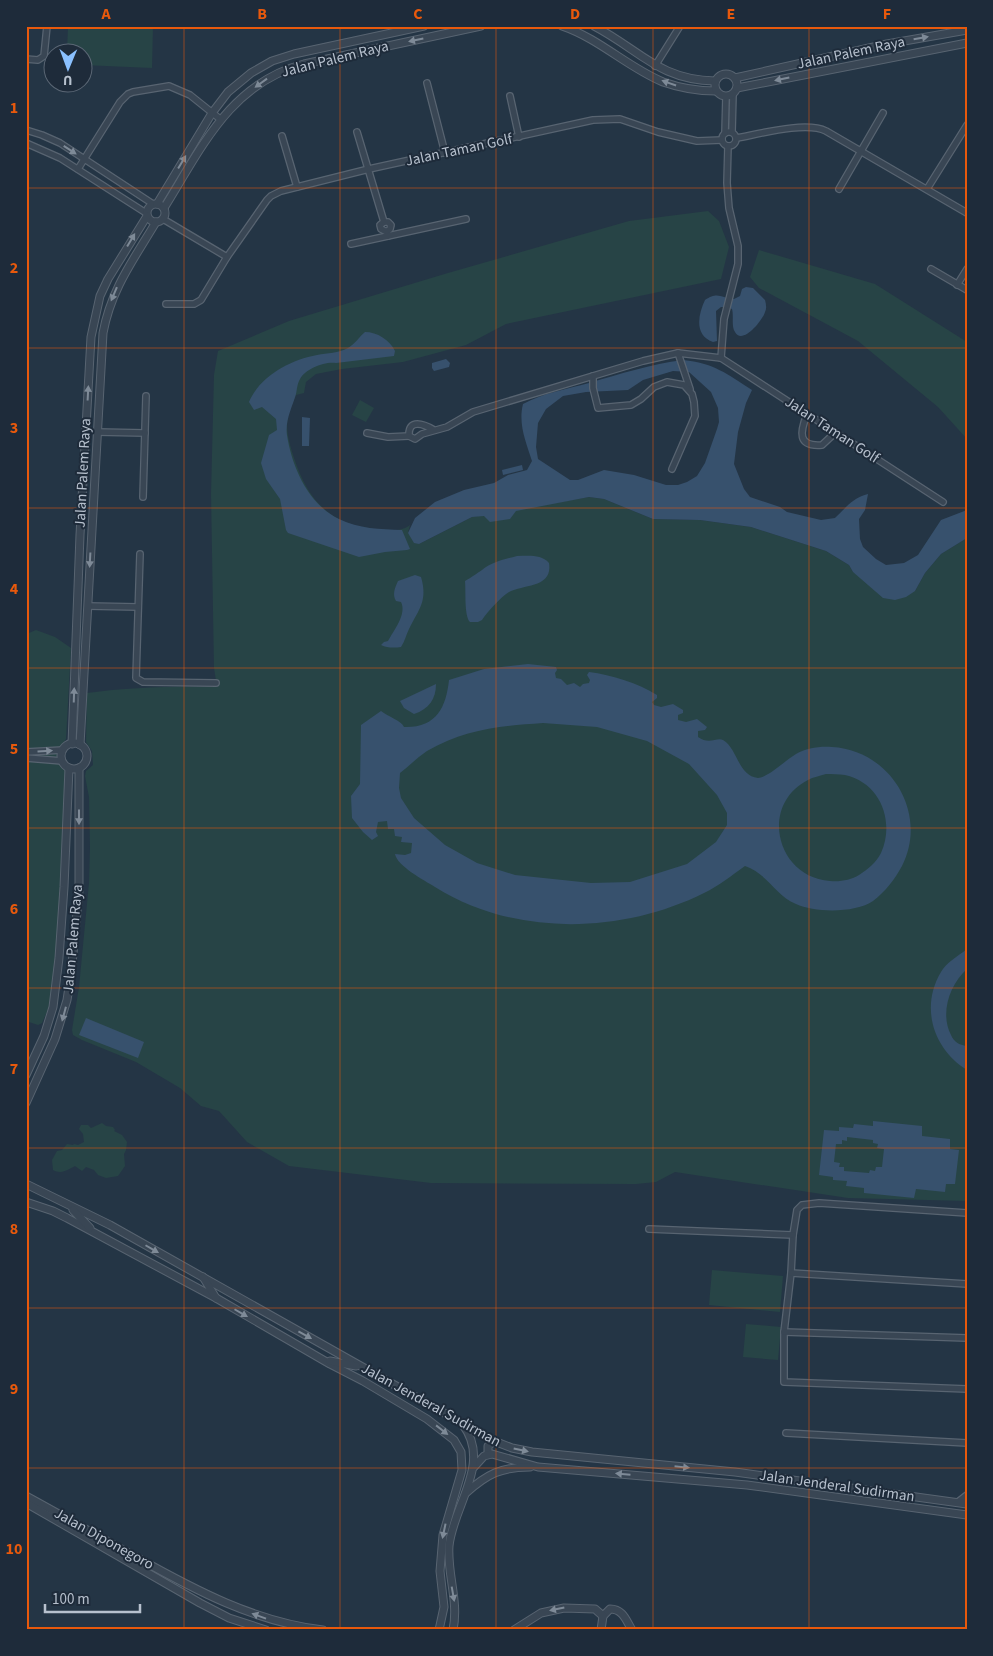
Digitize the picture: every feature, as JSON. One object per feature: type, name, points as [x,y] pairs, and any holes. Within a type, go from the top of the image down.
[{"type":"street","points":[[26,59],[38,60],[44,56],[47,26]]},
{"type":"street","name":"Jalan Palem Raya","points":[[158,205],[212,113],[228,92],[251,72],[294,54],[424,26]]},
{"type":"street","name":"Jalan Palem Raya","points":[[158,205],[220,119],[268,77],[286,69],[481,26]]},
{"type":"street","points":[[562,26],[597,42],[663,82],[699,91],[732,93]]},
{"type":"street","points":[[594,26],[667,72],[689,79],[715,81]]},
{"type":"street","points":[[656,66],[680,26]]},
{"type":"street","name":"Jalan Palem Raya","points":[[735,78],[954,29],[967,30]]},
{"type":"street","name":"Jalan Palem Raya","points":[[732,93],[967,42]]},
{"type":"street","points":[[716,91],[715,81],[717,77],[724,74],[732,75],[735,78],[738,85],[732,93],[722,140],[728,146]]},
{"type":"street","points":[[427,83],[445,154]]},
{"type":"street","points":[[78,170],[124,98],[133,92],[169,86],[190,95],[220,119]]},
{"type":"street","points":[[728,146],[735,144],[736,138],[732,132],[732,93]]},
{"type":"street","points":[[510,96],[519,137]]},
{"type":"street","points":[[839,189],[883,113]]},
{"type":"street","name":"Jalan Taman Golf","points":[[166,304],[189,305],[199,302],[227,257],[271,196],[281,191],[369,169],[445,154],[593,120],[620,119],[682,139],[697,141],[722,140]]},
{"type":"street","points":[[927,189],[967,125]]},
{"type":"street","points":[[736,138],[788,129],[817,127],[967,213]]},
{"type":"street","points":[[26,130],[60,143],[158,205],[165,212],[159,220]]},
{"type":"street","points":[[357,132],[384,222],[380,227],[387,234]]},
{"type":"street","points":[[725,133],[732,132]]},
{"type":"street","points":[[282,136],[297,188]]},
{"type":"street","points":[[26,143],[60,158],[147,214],[149,219],[159,220],[227,257]]},
{"type":"street","points":[[721,358],[724,319],[738,264],[738,246],[729,208],[727,184],[728,146]]},
{"type":"street","points":[[147,214],[150,206],[158,205]]},
{"type":"street","name":"Jalan Palem Raya","points":[[72,744],[80,535],[91,336],[100,296],[108,279],[147,214]]},
{"type":"street","points":[[351,244],[387,234],[466,219]]},
{"type":"street","name":"Jalan Palem Raya","points":[[80,745],[105,318],[113,295],[125,271],[159,220]]},
{"type":"street","points":[[931,269],[967,290]]},
{"type":"street","points":[[957,284],[967,269]]},
{"type":"street","points":[[672,469],[695,416],[692,394],[679,356]]},
{"type":"street","name":"Jalan Taman Golf","points":[[367,433],[388,437],[409,436],[415,439],[422,434],[447,427],[473,412],[593,378],[643,361],[679,356],[721,358],[943,502]]},
{"type":"street","points":[[593,378],[598,408],[631,405],[654,387],[667,382],[684,385],[692,394]]},
{"type":"street","points":[[143,497],[146,396]]},
{"type":"street","points":[[807,414],[801,435],[802,439],[808,444],[822,445],[836,432]]},
{"type":"street","points":[[409,436],[411,426],[418,423],[434,430]]},
{"type":"street","points":[[97,432],[145,433]]},
{"type":"street","points":[[140,554],[136,675],[138,680],[143,682],[216,682]]},
{"type":"street","points":[[88,606],[138,607]]},
{"type":"street","points":[[26,752],[63,750],[72,744],[80,745],[86,750],[87,756],[85,764],[79,768],[69,768],[62,761],[26,758]]},
{"type":"street","points":[[62,761],[63,750]]},
{"type":"street","name":"Jalan Palem Raya","points":[[26,1075],[44,1036],[53,1008],[64,886],[69,768]]},
{"type":"street","name":"Jalan Palem Raya","points":[[26,1102],[55,1039],[67,1000],[79,891],[79,768]]},
{"type":"street","name":"Jalan Jenderal Sudirman","points":[[26,1184],[110,1225],[461,1422],[512,1448],[532,1452],[735,1472],[967,1504]]},
{"type":"street","name":"Jalan Jenderal Sudirman","points":[[26,1202],[53,1211],[216,1298],[322,1360],[415,1411],[454,1440],[458,1445],[462,1460],[462,1470],[442,1535],[440,1571],[444,1607],[440,1630]]},
{"type":"street","points":[[967,1213],[880,1206],[810,1203],[802,1205],[797,1210],[793,1235],[791,1273],[784,1332],[784,1382],[967,1388]]},
{"type":"street","points":[[70,1206],[94,1232]]},
{"type":"street","points":[[649,1228],[793,1235]]},
{"type":"street","points":[[791,1273],[967,1284]]},
{"type":"street","points":[[203,1277],[216,1298]]},
{"type":"street","points":[[784,1332],[967,1338]]},
{"type":"street","points":[[322,1360],[362,1367]]},
{"type":"street","points":[[453,1630],[455,1605],[449,1571],[449,1546],[452,1531],[474,1466],[473,1447],[467,1430],[461,1422]]},
{"type":"street","points":[[786,1433],[967,1442]]},
{"type":"street","points":[[488,1454],[488,1446],[494,1440]]},
{"type":"street","name":"Jalan Jenderal Sudirman","points":[[474,1466],[488,1454],[538,1467],[747,1485],[967,1515]]},
{"type":"street","points":[[464,1495],[478,1482],[496,1471],[512,1467],[538,1467]]},
{"type":"street","points":[[958,1502],[967,1495]]},
{"type":"street","name":"Jalan Diponegoro","points":[[26,1497],[172,1578],[228,1604],[276,1622],[324,1630]]},
{"type":"street","name":"Jalan Diponegoro","points":[[26,1503],[183,1594],[229,1618],[266,1630]]},
{"type":"street","points":[[172,1578],[183,1594]]},
{"type":"street","points":[[514,1630],[541,1613],[564,1608],[610,1609],[622,1612],[632,1630]]},
{"type":"street","points":[[594,1609],[603,1616]]},
{"type":"street","points":[[601,1630],[603,1616],[610,1609]]},
{"type":"green space","points":[[68,26],[153,26],[152,68],[92,65],[92,42],[67,42]]},
{"type":"green space","points":[[708,211],[719,221],[729,247],[721,279],[506,324],[466,345],[403,362],[316,374],[306,382],[304,393],[296,395],[291,406],[287,422],[290,443],[299,472],[313,497],[332,515],[344,522],[374,529],[397,530],[410,525],[408,533],[419,544],[472,517],[589,497],[604,499],[653,519],[700,520],[751,527],[826,551],[849,565],[853,572],[915,591],[925,573],[941,554],[967,538],[967,1201],[848,1198],[675,1172],[656,1182],[636,1184],[431,1183],[289,1166],[247,1142],[219,1111],[201,1106],[180,1088],[136,1062],[82,1040],[73,1035],[72,1030],[79,987],[89,883],[89,797],[85,776],[86,771],[93,765],[92,751],[86,742],[87,693],[152,687],[217,687],[214,668],[211,494],[214,375],[218,351],[289,321],[629,221]]},
{"type":"green space","points":[[759,250],[875,284],[967,342],[967,439],[938,407],[858,341],[759,288],[750,277]]},
{"type":"green space","points":[[360,400],[374,408],[366,422],[352,415]]},
{"type":"green space","points":[[36,630],[55,637],[71,648],[66,739],[58,754],[58,763],[64,769],[66,775],[62,886],[54,985],[49,1007],[42,1023],[38,1025],[26,1021],[26,652],[29,652],[29,633]]},
{"type":"green space","points":[[102,1123],[113,1127],[114,1131],[122,1135],[127,1142],[124,1154],[125,1166],[118,1176],[106,1178],[86,1167],[82,1171],[75,1166],[62,1172],[53,1170],[52,1160],[57,1151],[62,1150],[67,1144],[78,1145],[84,1142],[83,1134],[79,1129],[81,1125],[88,1125],[91,1128]]},
{"type":"green space","points":[[712,1270],[783,1276],[780,1312],[709,1305]]},
{"type":"green space","points":[[746,1324],[781,1327],[778,1360],[743,1357]]},
{"type":"water","points":[[746,287],[753,288],[765,300],[766,309],[760,320],[747,334],[738,335],[733,327],[732,309],[721,307],[716,311],[717,341],[713,342],[707,339],[700,330],[699,324],[705,300],[716,295],[734,299],[740,296],[742,289]]},
{"type":"water","points":[[365,332],[374,333],[386,340],[395,351],[394,356],[326,363],[306,372],[298,383],[288,419],[287,430],[289,447],[297,472],[318,504],[339,519],[354,525],[402,530],[410,549],[359,557],[288,533],[280,499],[266,479],[261,463],[269,435],[277,430],[276,419],[262,407],[254,410],[249,402],[260,384],[277,371],[307,357],[344,350],[353,345]]},
{"type":"water","points":[[446,359],[450,363],[449,367],[434,371],[432,363]]},
{"type":"water","points":[[683,360],[694,361],[712,367],[752,390],[746,403],[738,432],[734,464],[744,489],[750,497],[780,507],[787,512],[821,520],[835,518],[854,500],[868,494],[865,510],[859,519],[860,539],[863,547],[886,565],[904,563],[918,555],[941,520],[967,510],[967,538],[941,554],[925,573],[915,591],[906,597],[895,600],[883,598],[853,572],[849,565],[826,551],[751,527],[700,520],[653,519],[604,499],[589,497],[516,511],[510,519],[490,522],[484,516],[472,517],[419,544],[414,543],[408,533],[415,518],[435,502],[464,490],[494,483],[508,475],[527,470],[532,461],[522,426],[523,404],[555,392],[659,364]],"holes":[[[673,371],[689,372],[711,392],[718,408],[719,422],[705,463],[697,476],[687,482],[678,485],[666,485],[634,475],[604,470],[578,480],[570,480],[538,459],[536,447],[538,423],[546,409],[563,396],[586,392],[628,390],[643,380]]]},
{"type":"water","points":[[302,417],[310,418],[309,446],[302,446]]},
{"type":"water","points":[[522,465],[523,470],[503,475],[502,470]]},
{"type":"water","points":[[517,556],[534,556],[546,560],[549,563],[547,577],[536,584],[509,592],[494,605],[482,620],[470,622],[466,609],[465,581],[490,565]]},
{"type":"water","points":[[415,575],[421,577],[423,599],[404,642],[401,647],[381,645],[388,641],[401,617],[401,602],[396,601],[394,596],[398,581]]},
{"type":"water","points":[[528,664],[556,667],[556,678],[561,679],[567,685],[574,683],[580,687],[583,684],[589,683],[590,680],[587,675],[589,672],[616,677],[633,683],[657,695],[657,698],[652,702],[654,705],[661,707],[673,704],[683,710],[683,713],[678,715],[678,720],[686,722],[697,719],[707,727],[705,730],[698,731],[698,737],[709,741],[723,740],[732,749],[746,772],[758,778],[771,772],[796,754],[813,748],[832,747],[853,751],[871,759],[887,772],[899,788],[907,806],[911,825],[909,846],[902,866],[882,894],[866,905],[846,910],[814,909],[796,904],[782,895],[760,874],[745,866],[710,890],[672,907],[604,922],[568,924],[533,922],[499,915],[466,903],[424,881],[397,859],[395,854],[405,855],[411,853],[412,843],[401,842],[402,837],[395,836],[394,829],[388,829],[387,821],[378,822],[376,832],[378,836],[372,840],[363,832],[352,818],[351,796],[360,784],[361,725],[381,711],[400,722],[404,727],[424,724],[432,720],[442,707],[448,690],[449,680],[484,669]],"holes":[[[543,723],[597,727],[647,741],[689,764],[717,795],[727,813],[727,825],[716,842],[687,864],[630,882],[591,883],[515,875],[477,863],[445,845],[414,818],[401,798],[399,788],[400,773],[427,751],[469,733],[497,727]],[[826,774],[845,775],[857,779],[868,786],[882,805],[885,817],[885,841],[879,857],[862,873],[845,880],[830,881],[812,877],[797,867],[786,854],[780,838],[779,822],[783,806],[793,791],[810,779]]]},
{"type":"water","points":[[436,684],[433,699],[424,709],[414,714],[404,708],[400,701]]},
{"type":"water","points":[[967,949],[967,969],[951,991],[946,1009],[946,1018],[954,1040],[959,1044],[967,1046],[967,1070],[955,1061],[938,1039],[933,1026],[931,999],[943,969]]},
{"type":"water","points":[[86,1018],[144,1042],[138,1058],[79,1035]]},
{"type":"water","points":[[873,1121],[922,1126],[922,1136],[950,1139],[950,1149],[959,1150],[955,1184],[946,1184],[945,1192],[916,1189],[914,1198],[864,1193],[864,1188],[846,1186],[847,1181],[833,1180],[833,1177],[819,1175],[824,1130],[839,1131],[839,1127],[853,1128],[854,1124],[873,1126]],"holes":[[[847,1137],[873,1140],[873,1143],[878,1144],[877,1148],[884,1149],[882,1167],[876,1167],[875,1171],[870,1170],[869,1173],[844,1171],[844,1167],[839,1167],[840,1163],[834,1162],[836,1144],[842,1144],[842,1140],[847,1141]]]}]
